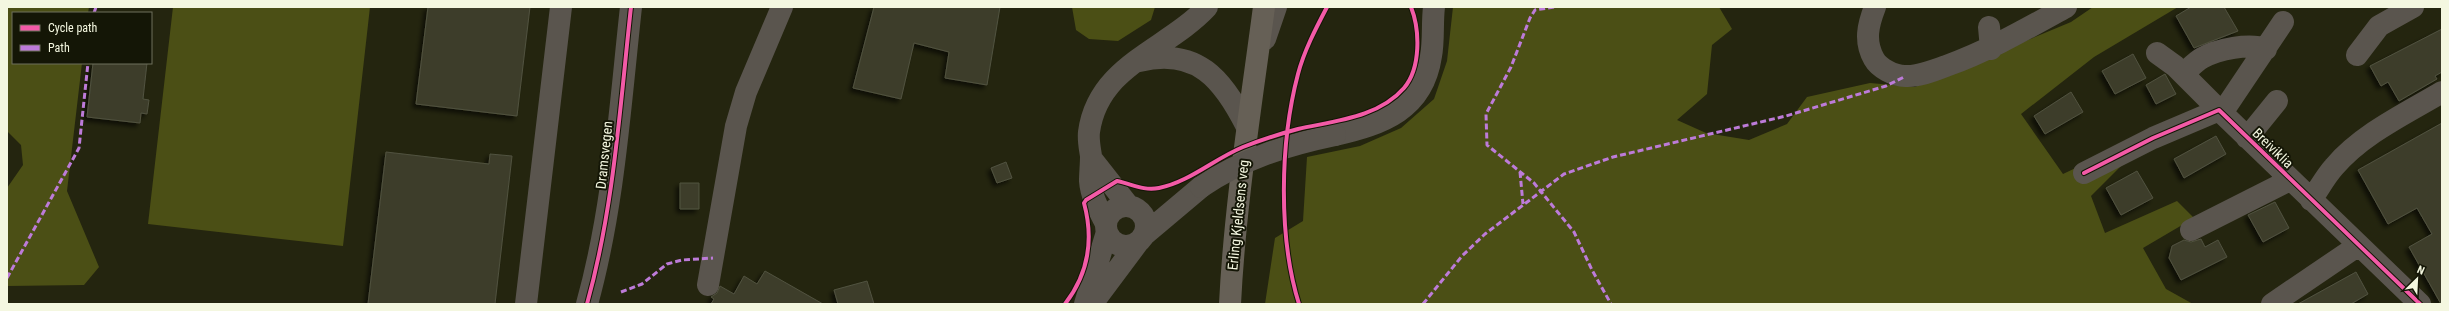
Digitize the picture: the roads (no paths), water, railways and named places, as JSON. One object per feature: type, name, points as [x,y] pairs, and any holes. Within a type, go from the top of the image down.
[{"type":"highway","name":"Erling Kjeldsens veg","points":[[1230,304],[1232,259],[1247,127],[1264,7]]},
{"type":"street","points":[[526,304],[561,7]]},
{"type":"street","name":"Dramsvegen","points":[[588,304],[598,266],[610,199],[631,7]]},
{"type":"street","points":[[708,285],[736,126],[746,92],[782,7]]},
{"type":"street","points":[[1142,238],[1124,246],[1117,244],[1106,228],[1095,201],[1090,182],[1091,158],[1088,133],[1095,108],[1110,84],[1130,63],[1184,27],[1207,7]]},
{"type":"street","points":[[1256,64],[1276,7]]},
{"type":"street","points":[[1875,7],[1867,34],[1868,49],[1877,64],[1888,71],[1904,76],[1932,71],[1991,49],[2066,7]]},
{"type":"street","points":[[2357,55],[2379,26],[2413,7]]},
{"type":"street","points":[[1092,304],[1142,238],[1196,190],[1215,177],[1260,154],[1366,128],[1396,114],[1417,95],[1426,81],[1430,66],[1429,12]]},
{"type":"street","points":[[2084,173],[2153,138],[2220,112],[2266,49],[2283,22]]},
{"type":"street","points":[[1989,27],[1991,49]]},
{"type":"street","points":[[2183,74],[2203,58],[2224,50],[2258,46],[2266,49]]},
{"type":"street","name":"Breiviklia","points":[[2157,53],[2183,74],[2290,180],[2420,304]]},
{"type":"street","points":[[1130,63],[1167,57],[1181,58],[1203,68],[1226,89],[1247,127]]},
{"type":"street","points":[[2311,200],[2334,168],[2359,143],[2442,92]]},
{"type":"street","points":[[2247,138],[2277,101]]},
{"type":"street","points":[[1091,158],[1146,220],[1142,238]]},
{"type":"street","points":[[2192,230],[2290,180]]},
{"type":"street","points":[[1085,304],[1106,228],[1113,210],[1196,190]]},
{"type":"street","points":[[2272,304],[2358,245]]}]
